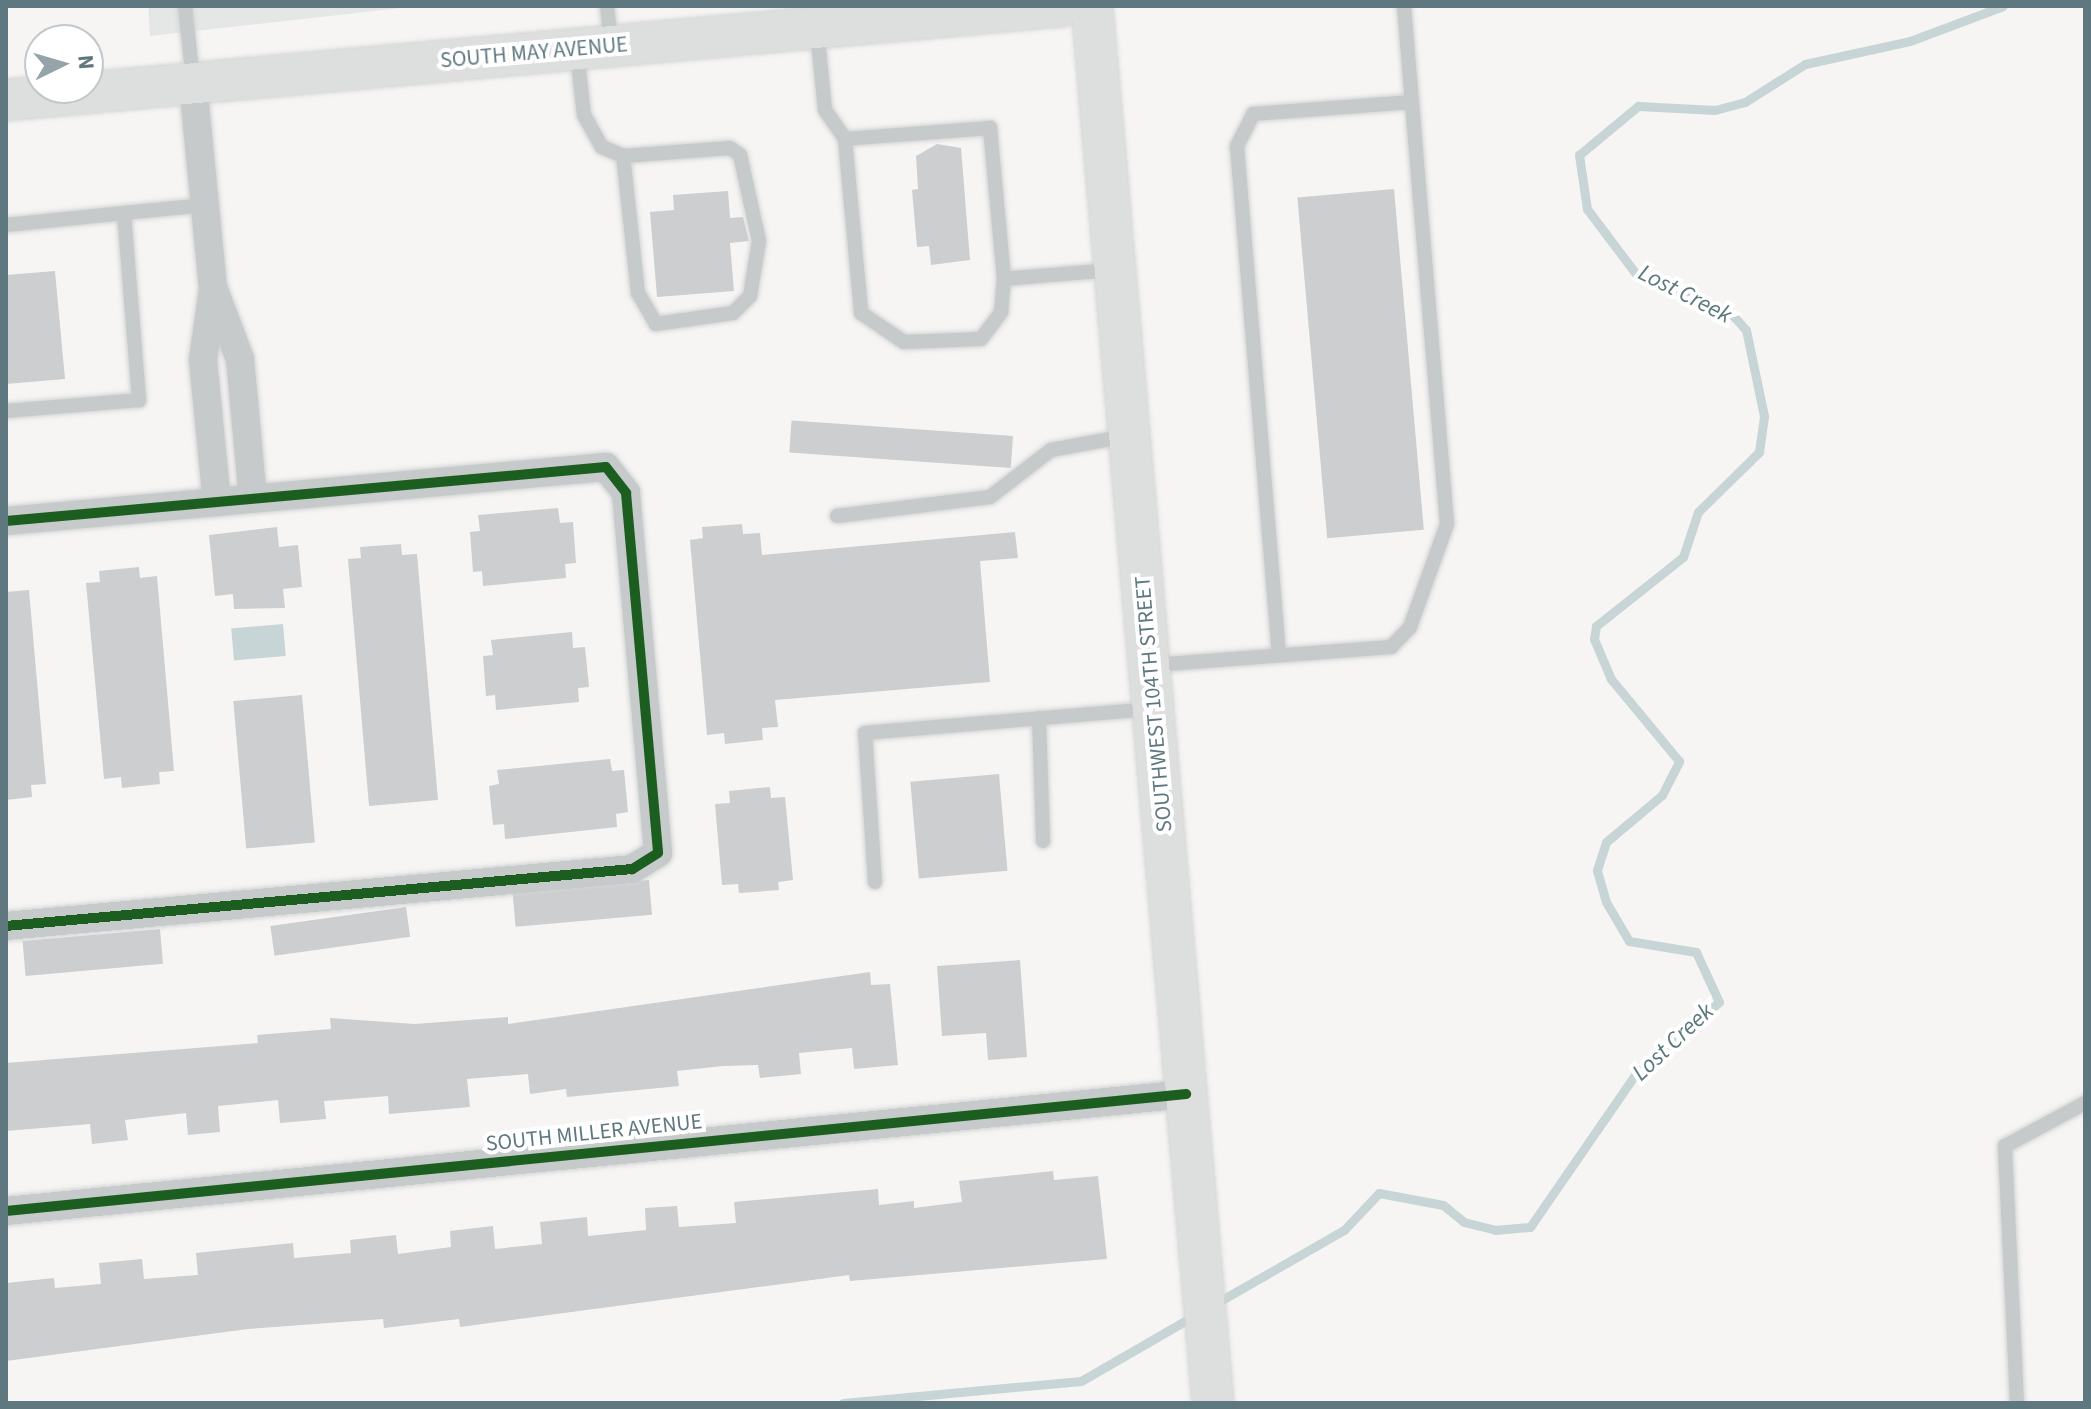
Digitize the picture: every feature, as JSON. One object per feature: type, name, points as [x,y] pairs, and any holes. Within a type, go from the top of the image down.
[{"type":"main road","name":"SOUTH MAY AVENUE","points":[[6,100],[816,25],[1061,6]]},
{"type":"main road","name":"SOUTHWEST 104TH STREET","points":[[1092,6],[1213,1403]]},
{"type":"street","points":[[193,84],[213,289],[203,360],[217,502]]},
{"type":"street","points":[[213,289],[240,359],[253,498]]},
{"type":"street","points":[[6,521],[606,467],[626,493],[658,853],[632,869],[6,926]]},
{"type":"street","name":"SOUTH MILLER AVENUE","points":[[6,1211],[1186,1094]]},
{"type":"lane","points":[[185,6],[193,84]]},
{"type":"lane","points":[[607,6],[594,47],[589,131],[623,156],[730,148],[740,155],[759,241],[750,296],[733,313],[656,324],[638,293],[623,156]]},
{"type":"lane","points":[[1151,665],[1391,647],[1410,627],[1447,524],[1404,6]]},
{"type":"lane","points":[[816,25],[825,110],[845,139],[861,313],[874,325],[904,342],[981,339],[1001,312],[1004,279],[990,128],[845,139]]},
{"type":"lane","points":[[1279,655],[1237,146],[1253,114],[1412,102]]},
{"type":"lane","points":[[6,225],[206,205]]},
{"type":"lane","points":[[6,411],[139,400],[124,213]]},
{"type":"lane","points":[[1004,279],[1116,269]]},
{"type":"lane","points":[[837,516],[990,497],[1051,450],[1130,435]]},
{"type":"lane","points":[[875,882],[865,733],[1155,709]]},
{"type":"lane","points":[[1039,718],[1043,841]]},
{"type":"lane","points":[[2017,1403],[2005,1146],[2085,1103]]},
{"type":"shaded area","points":[[148,6],[419,6],[150,36]]},
{"type":"shaded area","points":[[283,624],[286,656],[234,660],[231,629]]},
{"type":"building","points":[[937,144],[961,148],[970,260],[931,265],[929,246],[917,247],[912,190],[918,189],[916,156]]},
{"type":"building","points":[[1394,189],[1424,530],[1327,538],[1297,197]]},
{"type":"building","points":[[728,191],[730,218],[743,217],[749,241],[730,243],[734,291],[657,297],[650,212],[674,210],[673,195]]},
{"type":"building","points":[[55,271],[65,379],[6,384],[6,275]]},
{"type":"building","points":[[792,421],[1013,436],[1011,468],[789,452]]},
{"type":"building","points":[[558,508],[560,523],[573,522],[576,563],[565,564],[566,578],[483,586],[482,571],[473,572],[470,532],[480,531],[478,515]]},
{"type":"building","points":[[742,524],[743,534],[760,533],[762,555],[1015,532],[1018,558],[980,561],[990,682],[775,700],[778,727],[762,728],[763,740],[725,744],[724,733],[707,735],[690,540],[703,538],[702,527]]},
{"type":"building","points":[[277,527],[279,547],[298,545],[302,587],[283,589],[285,608],[234,609],[233,594],[215,596],[209,535]]},
{"type":"building","points":[[401,544],[402,555],[417,554],[438,800],[369,806],[348,559],[361,558],[360,547]]},
{"type":"building","points":[[139,567],[140,578],[157,576],[174,771],[159,772],[160,784],[122,788],[121,777],[104,779],[86,583],[100,582],[99,571]]},
{"type":"building","points":[[29,590],[46,784],[31,785],[32,797],[6,800],[6,592]]},
{"type":"building","points":[[572,632],[573,648],[585,647],[589,687],[578,688],[579,702],[496,710],[495,695],[486,696],[483,656],[493,655],[491,640]]},
{"type":"building","points":[[302,695],[315,842],[246,848],[233,701]]},
{"type":"building","points":[[610,759],[612,771],[624,770],[628,812],[616,814],[617,827],[505,839],[504,824],[493,825],[489,786],[499,784],[497,770]]},
{"type":"building","points":[[999,774],[1007,871],[919,878],[910,782]]},
{"type":"building","points":[[770,787],[771,798],[785,797],[793,880],[778,882],[779,890],[739,893],[738,884],[722,885],[715,804],[730,803],[729,791]]},
{"type":"building","points":[[649,880],[652,915],[516,927],[513,892]]},
{"type":"building","points":[[406,907],[410,937],[275,956],[270,926]]},
{"type":"building","points":[[160,929],[163,964],[26,976],[23,941]]},
{"type":"building","points":[[1020,960],[1027,1057],[988,1060],[986,1033],[942,1036],[937,966]]},
{"type":"building","points":[[870,972],[871,985],[890,984],[898,1065],[854,1069],[852,1048],[799,1053],[801,1074],[760,1078],[758,1065],[723,1066],[677,1071],[679,1086],[567,1097],[566,1089],[530,1094],[528,1074],[467,1079],[470,1107],[389,1114],[388,1096],[324,1101],[326,1119],[280,1123],[278,1100],[218,1106],[220,1132],[188,1135],[186,1113],[125,1120],[128,1140],[92,1144],[90,1124],[6,1131],[6,1063],[258,1043],[257,1035],[331,1029],[330,1018],[415,1024],[508,1017],[508,1024]]},
{"type":"building","points":[[1053,1171],[1054,1180],[1098,1176],[1107,1259],[850,1281],[849,1275],[460,1327],[459,1319],[384,1328],[383,1319],[248,1329],[6,1361],[6,1283],[54,1278],[55,1288],[101,1284],[99,1263],[142,1259],[144,1279],[198,1275],[196,1253],[293,1243],[294,1258],[351,1253],[350,1240],[396,1235],[398,1254],[451,1247],[450,1231],[493,1226],[495,1249],[542,1244],[540,1222],[587,1217],[588,1236],[646,1230],[645,1208],[677,1206],[679,1227],[736,1223],[734,1202],[878,1189],[879,1205],[914,1201],[914,1208],[962,1202],[959,1181]]},
{"type":"waterway","name":"Lost Creek","points":[[1213,1305],[1344,1230],[1379,1193],[1443,1205],[1464,1222],[1495,1230],[1530,1227],[1635,1075],[1719,1002],[1696,952],[1629,941],[1606,902],[1597,870],[1606,842],[1662,795],[1679,761],[1611,679],[1594,639],[1596,626],[1683,557],[1698,512],[1759,452],[1764,416],[1746,330],[1730,312],[1636,274],[1587,209],[1579,155],[1638,106],[1715,110],[1745,102],[1805,64],[1910,41],[2003,6]]},
{"type":"waterway","name":"Lost Creek","points":[[843,1403],[1081,1381],[1197,1314]]},
{"type":"cycle path","points":[[6,521],[606,467],[626,493],[658,853],[632,869],[6,926]]},
{"type":"cycle path","points":[[6,1211],[1186,1094]]}]
